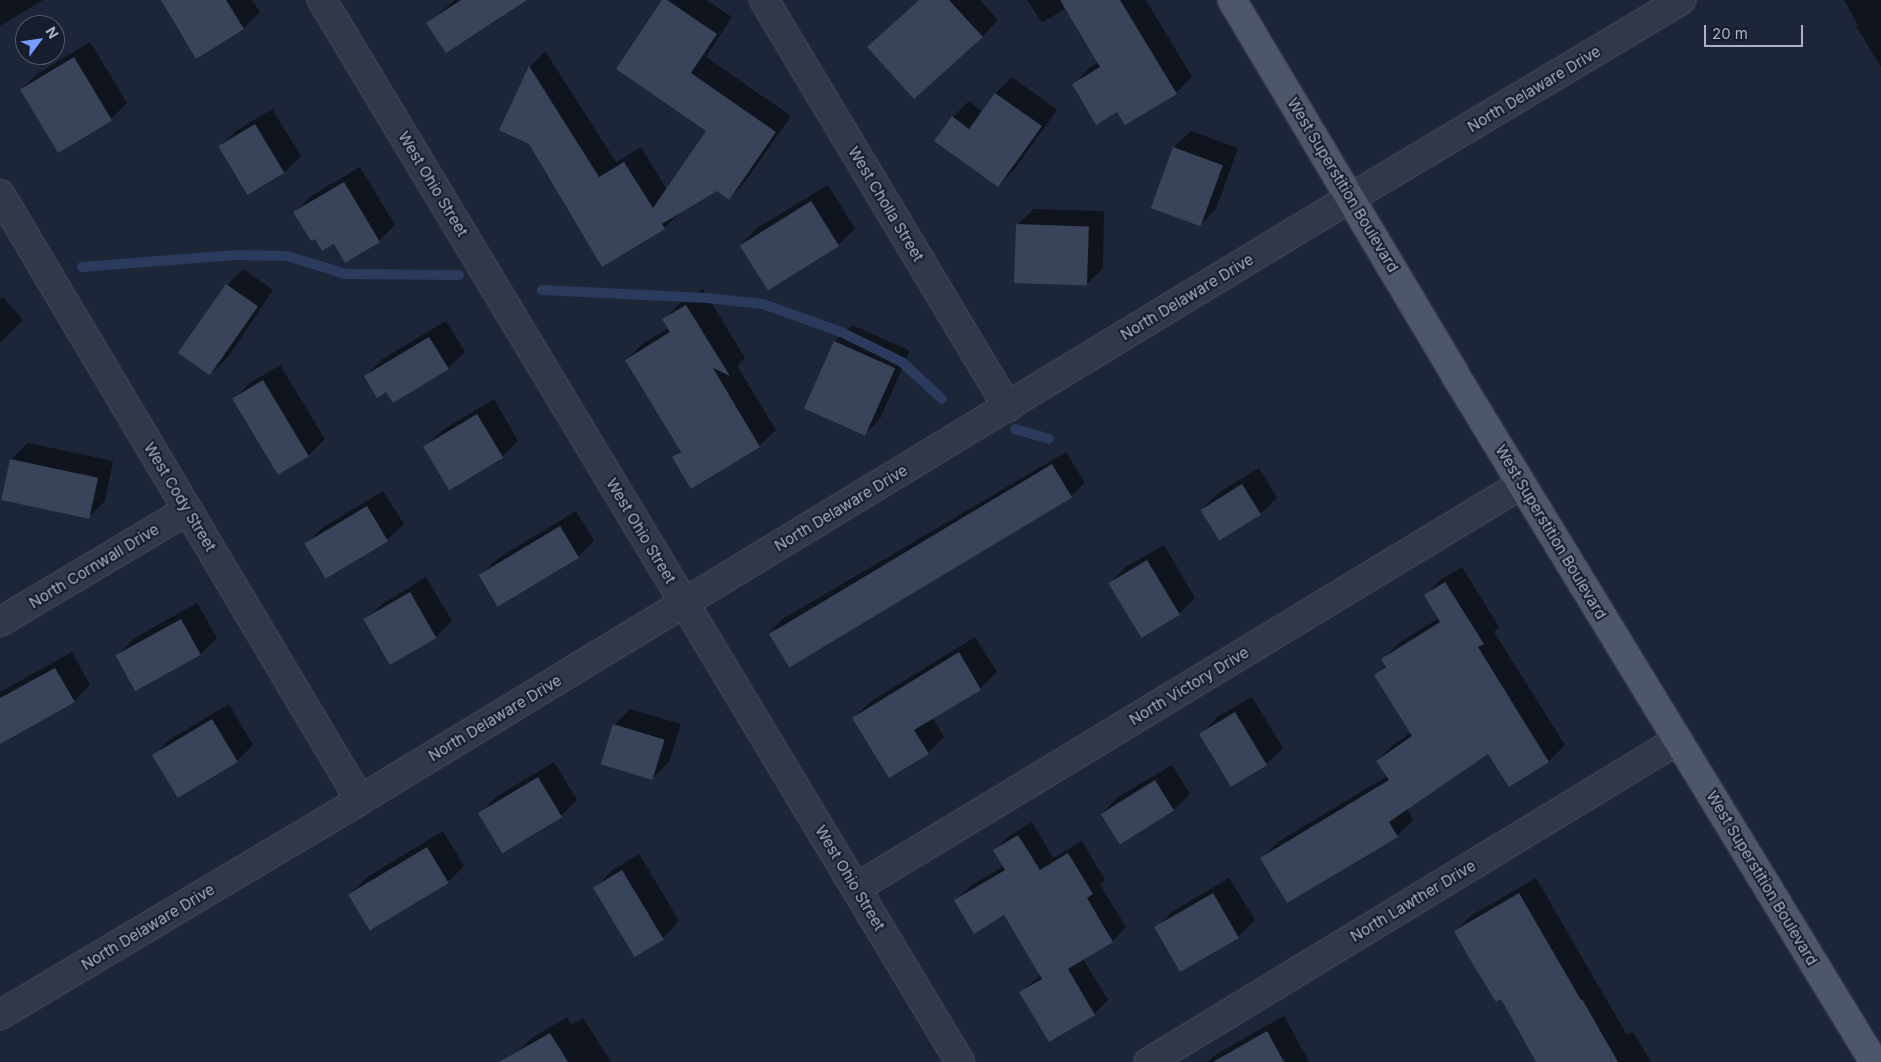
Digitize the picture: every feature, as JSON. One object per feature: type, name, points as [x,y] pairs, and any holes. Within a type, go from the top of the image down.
[{"type":"main road","name":"West Superstition Boulevard","points":[[1232,0],[1678,740],[1875,1053]]},
{"type":"street","name":"West Ohio Street","points":[[322,0],[960,1062]]},
{"type":"street","name":"West Cholla Street","points":[[764,0],[1008,407]]},
{"type":"street","name":"North Delaware Drive","points":[[0,1015],[360,800],[1681,0]]},
{"type":"street","name":"West Cody Street","points":[[0,194],[9,230],[188,510],[360,800]]},
{"type":"street","name":"North Victory Drive","points":[[856,888],[1522,484]]},
{"type":"street","name":"North Cornwall Drive","points":[[0,622],[188,510]]},
{"type":"street","name":"North Lawther Drive","points":[[1149,1062],[1678,740]]},
{"type":"building","points":[[161,0],[226,0],[244,29],[196,59]]},
{"type":"building","points":[[461,0],[527,0],[446,53],[426,23]]},
{"type":"building","points":[[662,0],[667,0],[717,34],[691,73],[776,132],[729,200],[717,191],[662,224],[665,229],[602,267],[529,144],[499,130],[529,66],[599,177],[624,162],[653,208],[706,131],[616,69]]},
{"type":"building","points":[[919,0],[949,0],[983,37],[914,99],[867,47]]},
{"type":"building","points":[[1060,0],[1120,0],[1177,94],[1125,125],[1117,112],[1096,125],[1072,84],[1100,67]]},
{"type":"building","points":[[74,57],[112,120],[58,153],[20,89],[61,65],[65,65],[65,62]]},
{"type":"building","points":[[995,93],[1042,126],[998,187],[934,141],[952,116],[969,129]]},
{"type":"building","points":[[255,124],[284,173],[247,195],[218,146]]},
{"type":"building","points":[[1173,147],[1223,165],[1201,226],[1151,208]]},
{"type":"building","points":[[344,182],[380,242],[345,263],[334,244],[322,251],[315,239],[311,241],[293,212]]},
{"type":"building","points":[[811,201],[839,246],[768,290],[740,246]]},
{"type":"building","points":[[1016,224],[1089,227],[1087,286],[1014,283]]},
{"type":"building","points":[[226,284],[258,306],[210,375],[178,353]]},
{"type":"building","points":[[686,305],[730,376],[713,368],[760,447],[691,489],[672,457],[681,452],[625,360],[670,332],[662,319]]},
{"type":"building","points":[[429,337],[449,369],[393,403],[386,392],[377,398],[364,376]]},
{"type":"building","points":[[834,341],[895,368],[865,436],[804,409]]},
{"type":"building","points":[[263,380],[309,456],[278,475],[232,399]]},
{"type":"building","points":[[477,414],[503,458],[449,490],[423,446]]},
{"type":"building","points":[[10,459],[98,478],[89,519],[1,500]]},
{"type":"building","points":[[1052,464],[1072,497],[789,667],[769,634]]},
{"type":"building","points":[[1242,484],[1261,515],[1220,540],[1200,510]]},
{"type":"building","points":[[367,506],[388,541],[326,579],[304,544]]},
{"type":"building","points":[[560,526],[579,558],[498,607],[479,575]]},
{"type":"building","points":[[1147,560],[1180,615],[1141,638],[1108,583]]},
{"type":"building","points":[[1445,582],[1484,644],[1478,647],[1549,762],[1509,787],[1488,754],[1389,822],[1398,837],[1287,903],[1260,858],[1389,780],[1376,761],[1412,736],[1374,675],[1386,667],[1381,659],[1440,622],[1424,595]]},
{"type":"building","points":[[410,592],[437,638],[390,665],[363,619]]},
{"type":"building","points":[[181,619],[201,655],[135,691],[115,655]]},
{"type":"building","points":[[959,652],[981,690],[914,730],[929,754],[889,778],[852,718]]},
{"type":"building","points":[[55,668],[75,702],[0,744],[0,698]]},
{"type":"building","points":[[1235,712],[1267,765],[1231,787],[1199,734]]},
{"type":"building","points":[[212,719],[238,762],[178,798],[152,755]]},
{"type":"building","points":[[613,724],[665,740],[652,780],[601,764]]},
{"type":"building","points":[[538,777],[562,817],[502,853],[478,813]]},
{"type":"building","points":[[1155,780],[1174,811],[1120,844],[1101,814]]},
{"type":"building","points":[[1018,835],[1040,870],[1068,853],[1093,894],[1087,898],[1113,942],[1068,969],[1095,1015],[1049,1042],[1019,992],[1042,979],[1004,915],[974,934],[954,900],[1005,870],[993,850]]},
{"type":"building","points":[[427,847],[449,883],[370,930],[348,894]]},
{"type":"building","points":[[622,870],[664,939],[635,957],[593,888]]},
{"type":"building","points":[[1213,893],[1239,938],[1180,972],[1154,927]]},
{"type":"building","points":[[1519,893],[1618,1062],[1536,1062],[1501,999],[1496,1002],[1471,961],[1454,931]]},
{"type":"building","points":[[1267,1031],[1284,1062],[1213,1062]]},
{"type":"building","points":[[550,1033],[568,1062],[499,1062]]},
{"type":"waterway","points":[[82,267],[236,255],[287,256],[346,274],[459,275]]},
{"type":"waterway","points":[[542,290],[707,298],[763,304],[841,332],[902,362],[942,399]]},
{"type":"waterway","points":[[1015,429],[1049,439]]}]
